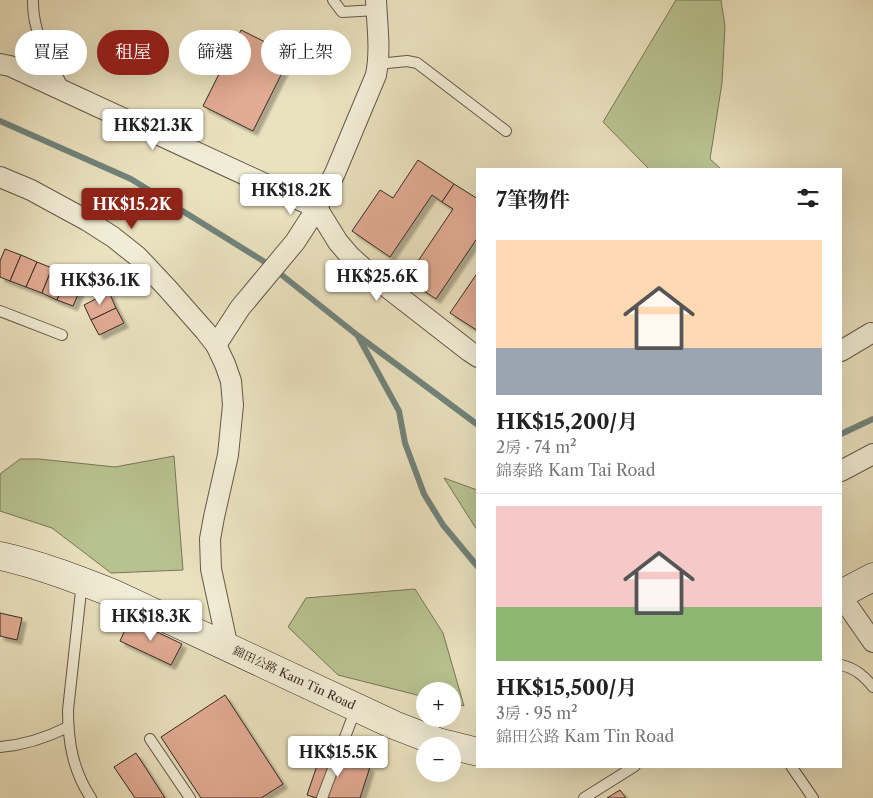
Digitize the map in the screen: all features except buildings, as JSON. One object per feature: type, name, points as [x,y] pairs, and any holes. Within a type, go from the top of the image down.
[{"type":"main road","name":"錦田公路 Kam Tin Road","points":[[0,556],[52,570],[112,593],[417,734],[438,742],[476,752]]},
{"type":"main road","points":[[842,594],[873,577]]},
{"type":"street","points":[[216,345],[240,308],[295,242],[317,208],[335,173],[376,75],[379,39],[376,5]]},
{"type":"street","points":[[0,64],[10,66],[317,208],[338,242],[350,256],[370,274],[476,356]]},
{"type":"street","points":[[0,177],[31,190],[88,220],[113,237],[137,256],[216,345],[231,381],[233,405],[228,456],[210,539],[211,569],[228,648]]},
{"type":"street","points":[[842,350],[871,333]]},
{"type":"street","points":[[842,470],[873,454]]},
{"type":"street","points":[[842,596],[873,642]]},
{"type":"lane","points":[[33,0],[35,21],[41,42],[66,92]]},
{"type":"lane","points":[[333,0],[342,12],[376,5]]},
{"type":"lane","points":[[378,64],[407,61],[417,63],[506,131]]},
{"type":"lane","points":[[0,311],[62,335]]},
{"type":"lane","points":[[82,581],[68,710],[68,727],[75,768],[91,798]]},
{"type":"lane","points":[[842,665],[848,666],[858,672],[873,687]]},
{"type":"lane","points":[[322,798],[356,707]]},
{"type":"lane","points":[[0,747],[24,744],[68,727]]},
{"type":"lane","points":[[150,739],[190,798]]},
{"type":"lane","points":[[584,798],[632,768]]},
{"type":"lane","points":[[792,768],[813,798]]},
{"type":"green space","points":[[676,0],[721,0],[725,26],[722,83],[710,159],[720,168],[648,168],[603,122]]},
{"type":"green space","points":[[174,456],[183,570],[111,573],[52,528],[0,511],[0,474],[20,459],[39,459],[115,467]]},
{"type":"green space","points":[[444,478],[476,490],[476,528]]},
{"type":"green space","points":[[415,589],[443,633],[457,682],[416,682],[416,695],[338,675],[288,627],[306,598]]},
{"type":"waterway","points":[[0,121],[131,179],[268,264],[357,335],[476,424]]},
{"type":"waterway","points":[[359,338],[399,411],[405,443],[424,494],[443,525],[476,565]]},
{"type":"waterway","points":[[842,434],[873,419]]}]
